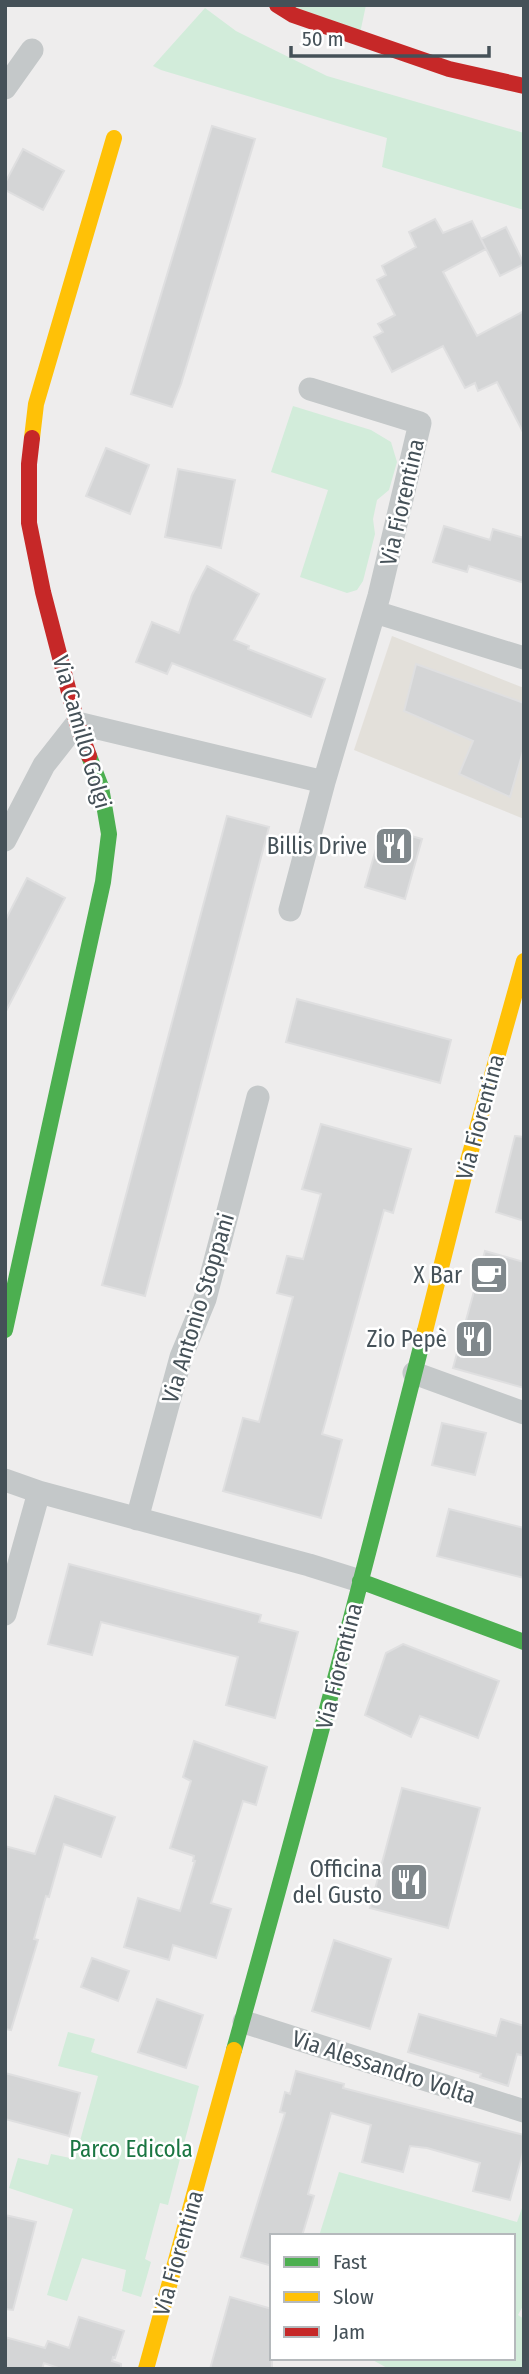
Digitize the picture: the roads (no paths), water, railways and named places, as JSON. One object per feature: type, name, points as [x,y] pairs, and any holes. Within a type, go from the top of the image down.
[{"type":"main road","points":[[277,5],[293,15],[449,69],[524,86]]},
{"type":"main road","name":"Via Camillo Golgi","points":[[5,1329],[103,882],[109,834],[101,787],[77,723],[43,592],[29,523],[29,464],[36,404],[114,138]]},
{"type":"main road","name":"Via Fiorentina","points":[[146,2369],[319,1745],[468,1158],[524,961]]},
{"type":"main road","points":[[360,1581],[524,1643]]},
{"type":"street","points":[[5,88],[32,50]]},
{"type":"street","name":"Via Fiorentina","points":[[290,910],[324,782],[375,612],[420,423],[310,389]]},
{"type":"street","points":[[375,612],[524,658]]},
{"type":"street","points":[[5,840],[44,765],[77,723],[324,782]]},
{"type":"street","name":"Via Antonio Stoppani","points":[[137,1519],[181,1357],[205,1299],[258,1097]]},
{"type":"street","points":[[414,1373],[524,1413]]},
{"type":"street","points":[[5,1480],[39,1492],[360,1581]]},
{"type":"street","points":[[5,1614],[39,1492]]},
{"type":"street","name":"Via Alessandro Volta","points":[[244,2022],[524,2111]]},
{"type":"place","name":"Billis Drive","points":[[394,846]]},
{"type":"place","name":"X Bar","points":[[489,1275]]},
{"type":"place","name":"Zio Pepè","points":[[474,1339]]},
{"type":"place","name":"Officina del Gusto","points":[[409,1882]]},
{"type":"park label","name":"Parco Edicola","points":[[131,2149]]}]
